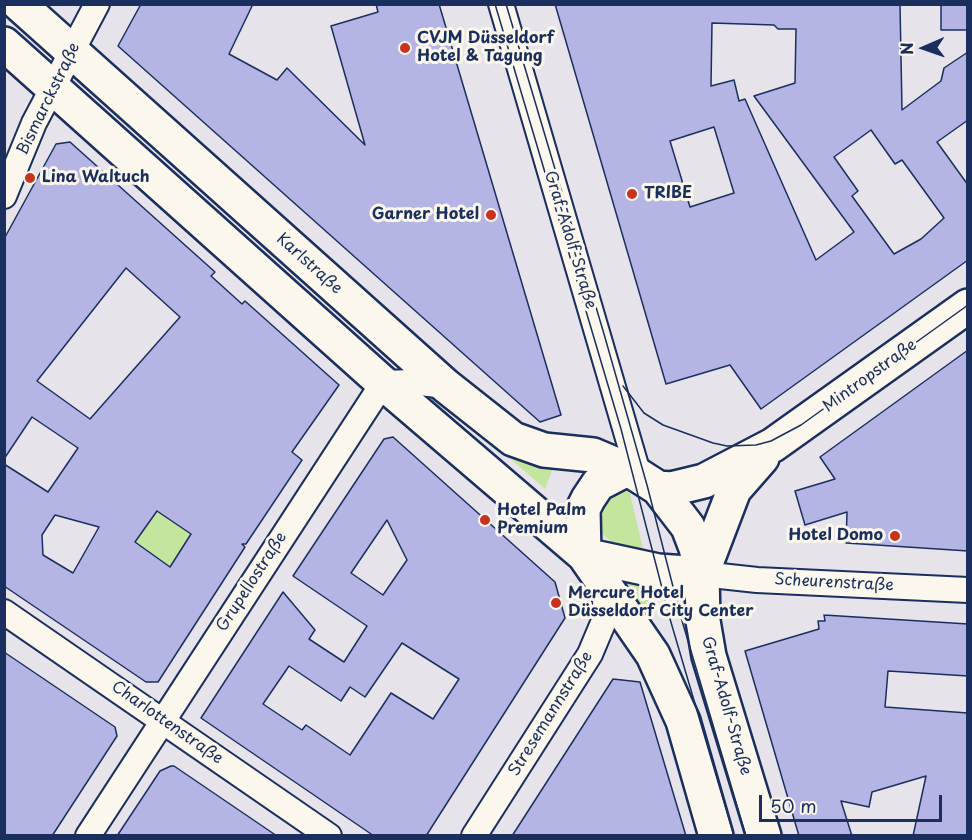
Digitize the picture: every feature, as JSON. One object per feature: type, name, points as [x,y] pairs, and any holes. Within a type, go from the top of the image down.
[{"type":"main road","name":"Karlstraße","points":[[19,4],[70,53],[446,386],[513,439],[544,450],[593,455],[641,478]]},
{"type":"main road","points":[[4,44],[383,383],[584,555],[652,655],[683,721],[716,836]]},
{"type":"main road","name":"Mintropstraße","points":[[641,478],[671,489],[704,481],[773,445],[968,306]]},
{"type":"main road","name":"Mintropstraße","points":[[727,507],[739,483],[773,445]]},
{"type":"main road","points":[[584,555],[583,509],[598,484],[641,478]]},
{"type":"main road","name":"Graf-Adolf-Straße","points":[[641,478],[688,527],[696,548],[702,574],[703,621],[709,656],[764,836]]},
{"type":"main road","name":"Graf-Adolf-Straße","points":[[702,574],[716,543],[727,507]]},
{"type":"main road","points":[[584,555],[658,571],[702,574]]},
{"type":"street","name":"Bismarckstraße","points":[[4,196],[25,144],[97,4]]},
{"type":"street","name":"Graf-Adolf-Straße","points":[[501,4],[641,478]]},
{"type":"street","points":[[383,383],[411,382],[446,386]]},
{"type":"street","name":"Grupellostraße","points":[[88,836],[383,383]]},
{"type":"street","name":"Scheurenstraße","points":[[702,574],[757,580],[968,590]]},
{"type":"street","name":"Stresemannstraße","points":[[474,836],[590,654],[606,616],[604,586]]},
{"type":"street","name":"Charlottenstraße","points":[[4,612],[329,836]]},
{"type":"green space","points":[[515,455],[553,468],[545,489],[512,460]]},
{"type":"green space","points":[[626,487],[629,489],[644,553],[613,543],[599,531],[599,502]]},
{"type":"green space","points":[[158,495],[194,536],[180,559],[176,557],[170,567],[143,548],[105,587],[138,539],[124,526]]},
{"type":"green space","points":[[614,574],[652,583],[657,603],[641,614]]},
{"type":"building","points":[[141,4],[253,4],[229,54],[277,80],[287,68],[365,145],[331,26],[378,12],[376,4],[439,4],[561,415],[540,422],[118,46]]},
{"type":"building","points":[[555,4],[900,4],[902,110],[941,81],[944,68],[968,52],[968,120],[937,142],[968,185],[968,260],[761,409],[730,365],[666,384]],"holes":[[[712,23],[774,25],[778,29],[796,29],[795,83],[754,96],[854,232],[816,260],[745,99],[739,101],[734,80],[711,86]],[[714,127],[734,193],[690,207],[670,141]],[[871,130],[895,164],[902,160],[944,218],[921,239],[894,254],[852,196],[858,191],[834,157]]]},
{"type":"building","points":[[941,4],[968,4],[968,30],[941,30]]},
{"type":"building","points":[[70,142],[215,272],[211,276],[242,304],[245,301],[339,385],[292,452],[302,460],[246,544],[242,544],[245,547],[158,682],[146,682],[4,586],[4,464],[48,492],[78,448],[32,417],[4,459],[4,239],[56,144]],"holes":[[[126,268],[180,317],[90,419],[37,381]],[[157,511],[191,534],[170,567],[135,542]],[[55,515],[99,527],[73,573],[43,555],[42,535]]]},
{"type":"building","points":[[968,350],[968,551],[846,543],[847,512],[805,525],[795,491],[835,479],[820,457]]},
{"type":"building","points":[[393,437],[555,582],[565,618],[426,836],[374,836],[201,718],[283,592],[315,630],[309,639],[344,662],[367,626],[293,576],[384,439]],"holes":[[[387,520],[407,560],[383,595],[351,573]],[[402,643],[459,679],[433,719],[391,693],[350,755],[306,725],[302,730],[263,704],[289,666],[341,701],[350,687],[365,697]]]},
{"type":"building","points":[[824,615],[968,624],[968,676],[888,671],[885,707],[968,713],[968,836],[913,836],[926,776],[872,792],[869,807],[841,801],[852,836],[799,836],[745,651],[819,629],[818,621],[825,621]]},
{"type":"building","points":[[4,652],[115,727],[117,736],[52,836],[4,836]]},
{"type":"building","points":[[613,679],[640,682],[686,836],[512,836]]},
{"type":"building","points":[[171,766],[277,836],[117,836],[160,771]]},
{"type":"tram line","points":[[495,4],[621,429],[670,619],[734,836]]},
{"type":"tram line","points":[[506,4],[604,334],[647,485],[680,614],[746,836]]},
{"type":"tram line","points":[[623,386],[644,413],[663,425],[713,443],[727,446],[756,445],[771,441],[801,425],[968,305]]},
{"type":"place","name":"CVJM Düsseldorf Hotel & Tagung","points":[[405,48]]},
{"type":"place","name":"Lina Waltuch","points":[[30,178]]},
{"type":"place","name":"TRIBE","points":[[632,194]]},
{"type":"place","name":"Garner Hotel","points":[[491,215]]},
{"type":"place","name":"Hotel Palm Premium","points":[[485,520]]},
{"type":"place","name":"Hotel Domo","points":[[895,536]]},
{"type":"place","name":"Mercure Hotel Düsseldorf City Center","points":[[556,603]]}]
